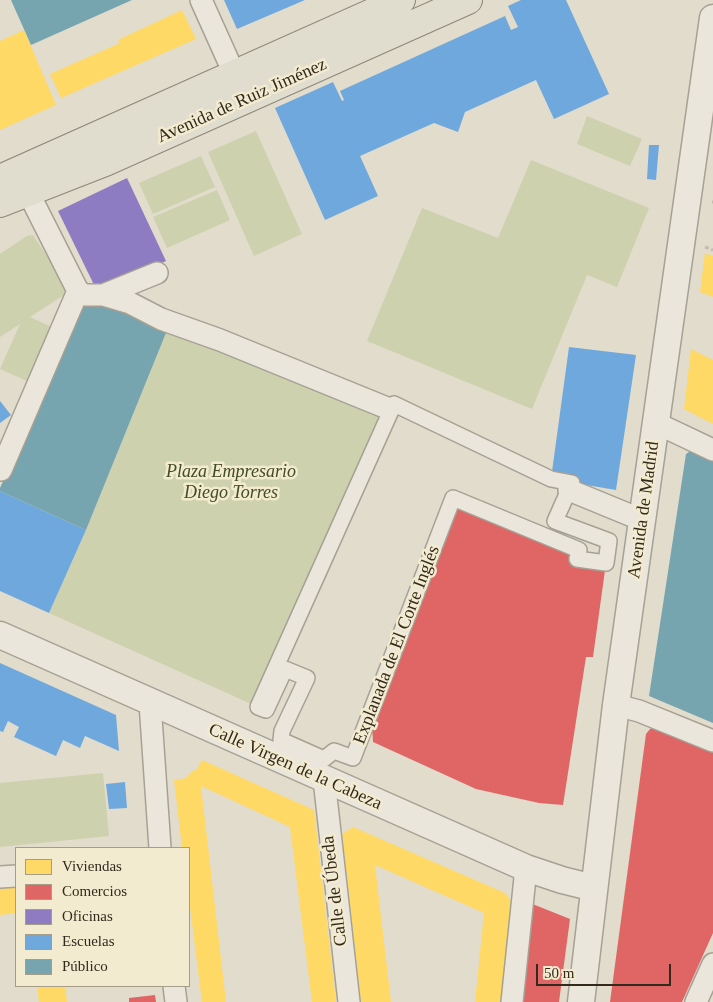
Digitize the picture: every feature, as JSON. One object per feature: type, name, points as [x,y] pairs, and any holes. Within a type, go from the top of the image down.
[{"type":"main road","name":"Avenida de Ruiz Jiménez","points":[[240,88],[402,0]]},
{"type":"main road","name":"Avenida de Ruiz Jiménez","points":[[6,191],[240,88],[460,2]]},
{"type":"street","points":[[201,0],[240,88]]},
{"type":"street","name":"Avenida de Madrid","points":[[581,1002],[616,705],[710,59],[713,18]]},
{"type":"street","points":[[6,191],[78,291],[85,295],[103,295],[130,303],[161,319],[220,340],[387,408]]},
{"type":"street","points":[[103,295],[157,273]]},
{"type":"street","points":[[2,470],[78,291]]},
{"type":"street","name":"Explanada de El Corte Inglés","points":[[394,404],[552,479],[572,483],[569,490],[555,521],[609,541],[606,564],[577,559],[579,550],[454,498],[353,758],[334,750],[324,759],[281,740],[282,731],[307,678],[285,669],[266,710],[258,707],[394,404]]},
{"type":"street","points":[[656,423],[713,450]]},
{"type":"street","points":[[569,490],[642,520]]},
{"type":"street","name":"Calle Virgen de la Cabeza","points":[[0,635],[526,868],[594,888]]},
{"type":"street","points":[[150,702],[160,847]]},
{"type":"street","points":[[616,705],[639,711],[713,741]]},
{"type":"street","name":"Calle de Úbeda","points":[[324,779],[349,1002]]},
{"type":"street","points":[[512,1002],[526,868]]},
{"type":"street","points":[[0,877],[15,876]]},
{"type":"street","points":[[696,1002],[713,964]]},
{"type":"street","points":[[174,987],[176,1002]]},
{"type":"path","points":[[706,247],[713,250]]},
{"type":"green space","points":[[587,116],[642,139],[630,166],[577,144]]},
{"type":"green space","points":[[256,131],[302,234],[254,256],[208,152]]},
{"type":"green space","points":[[201,156],[215,187],[153,214],[139,183]]},
{"type":"green space","points":[[531,160],[649,208],[617,287],[587,275],[532,409],[367,341],[422,208],[498,238]]},
{"type":"green space","points":[[217,190],[230,220],[167,248],[153,217]]},
{"type":"green space","points":[[33,235],[70,291],[30,317],[54,328],[29,382],[0,369],[20,324],[0,337],[0,254],[27,236]]},
{"type":"green space","name":"Plaza Empresario Diego Torres","points":[[168,328],[387,417],[258,707],[49,613],[86,530]]},
{"type":"green space","points":[[103,773],[109,836],[0,847],[0,783]]},
{"type":"building: Viviendas","points":[[182,10],[196,39],[61,98],[50,74],[120,43],[118,40]]},
{"type":"building: Viviendas","points":[[24,30],[56,105],[0,130],[0,41]]},
{"type":"building: Viviendas","points":[[705,253],[713,256],[713,297],[700,292]]},
{"type":"building: Viviendas","points":[[691,349],[713,360],[713,424],[684,409]]},
{"type":"building: Viviendas","points":[[202,760],[314,810],[336,1002],[312,1002],[290,827],[201,786],[226,1002],[202,1002],[190,907],[190,847],[182,847],[174,780],[186,778],[197,769]]},
{"type":"building: Viviendas","points":[[353,827],[505,893],[511,901],[502,1002],[475,1002],[484,913],[375,865],[391,1002],[361,1002],[342,834]]},
{"type":"building: Viviendas","points":[[15,883],[15,913],[0,915],[0,885]]},
{"type":"building: Viviendas","points":[[37,987],[65,987],[67,1002],[39,1002]]},
{"type":"building: Comercios","points":[[453,498],[606,563],[593,657],[586,657],[563,805],[539,803],[476,789],[373,742],[371,710]]},
{"type":"building: Comercios","points":[[656,727],[713,753],[713,933],[682,1002],[610,1002],[646,734],[650,729]]},
{"type":"building: Comercios","points":[[530,903],[570,919],[559,1002],[520,1002]]},
{"type":"building: Comercios","points":[[155,995],[156,1002],[129,1002],[129,998]]},
{"type":"building: Oficinas","points":[[127,178],[166,261],[98,293],[58,211]]},
{"type":"building: Escuelas","points":[[224,0],[305,0],[237,29]]},
{"type":"building: Escuelas","points":[[521,0],[566,0],[609,94],[554,119],[536,80],[465,112],[458,132],[434,123],[360,156],[378,196],[325,220],[275,108],[333,82],[342,101],[344,100],[340,91],[505,16],[511,30],[518,27],[508,6]]},
{"type":"building: Escuelas","points":[[649,145],[659,145],[656,180],[647,179]]},
{"type":"building: Escuelas","points":[[569,347],[636,355],[616,490],[551,479]]},
{"type":"building: Escuelas","points":[[0,401],[11,415],[0,423]]},
{"type":"building: Escuelas","points":[[0,491],[86,530],[49,613],[0,591]]},
{"type":"building: Escuelas","points":[[0,663],[116,715],[119,751],[85,736],[80,748],[63,740],[56,756],[14,737],[19,727],[8,721],[3,732],[0,731]]},
{"type":"building: Escuelas","points":[[125,782],[127,808],[109,809],[106,784]]},
{"type":"building: Público","points":[[11,0],[132,0],[31,45]]},
{"type":"building: Público","points":[[104,297],[168,328],[86,530],[0,491],[0,488],[82,302]]},
{"type":"building: Público","points":[[692,450],[713,460],[713,723],[649,696],[686,454]]}]
